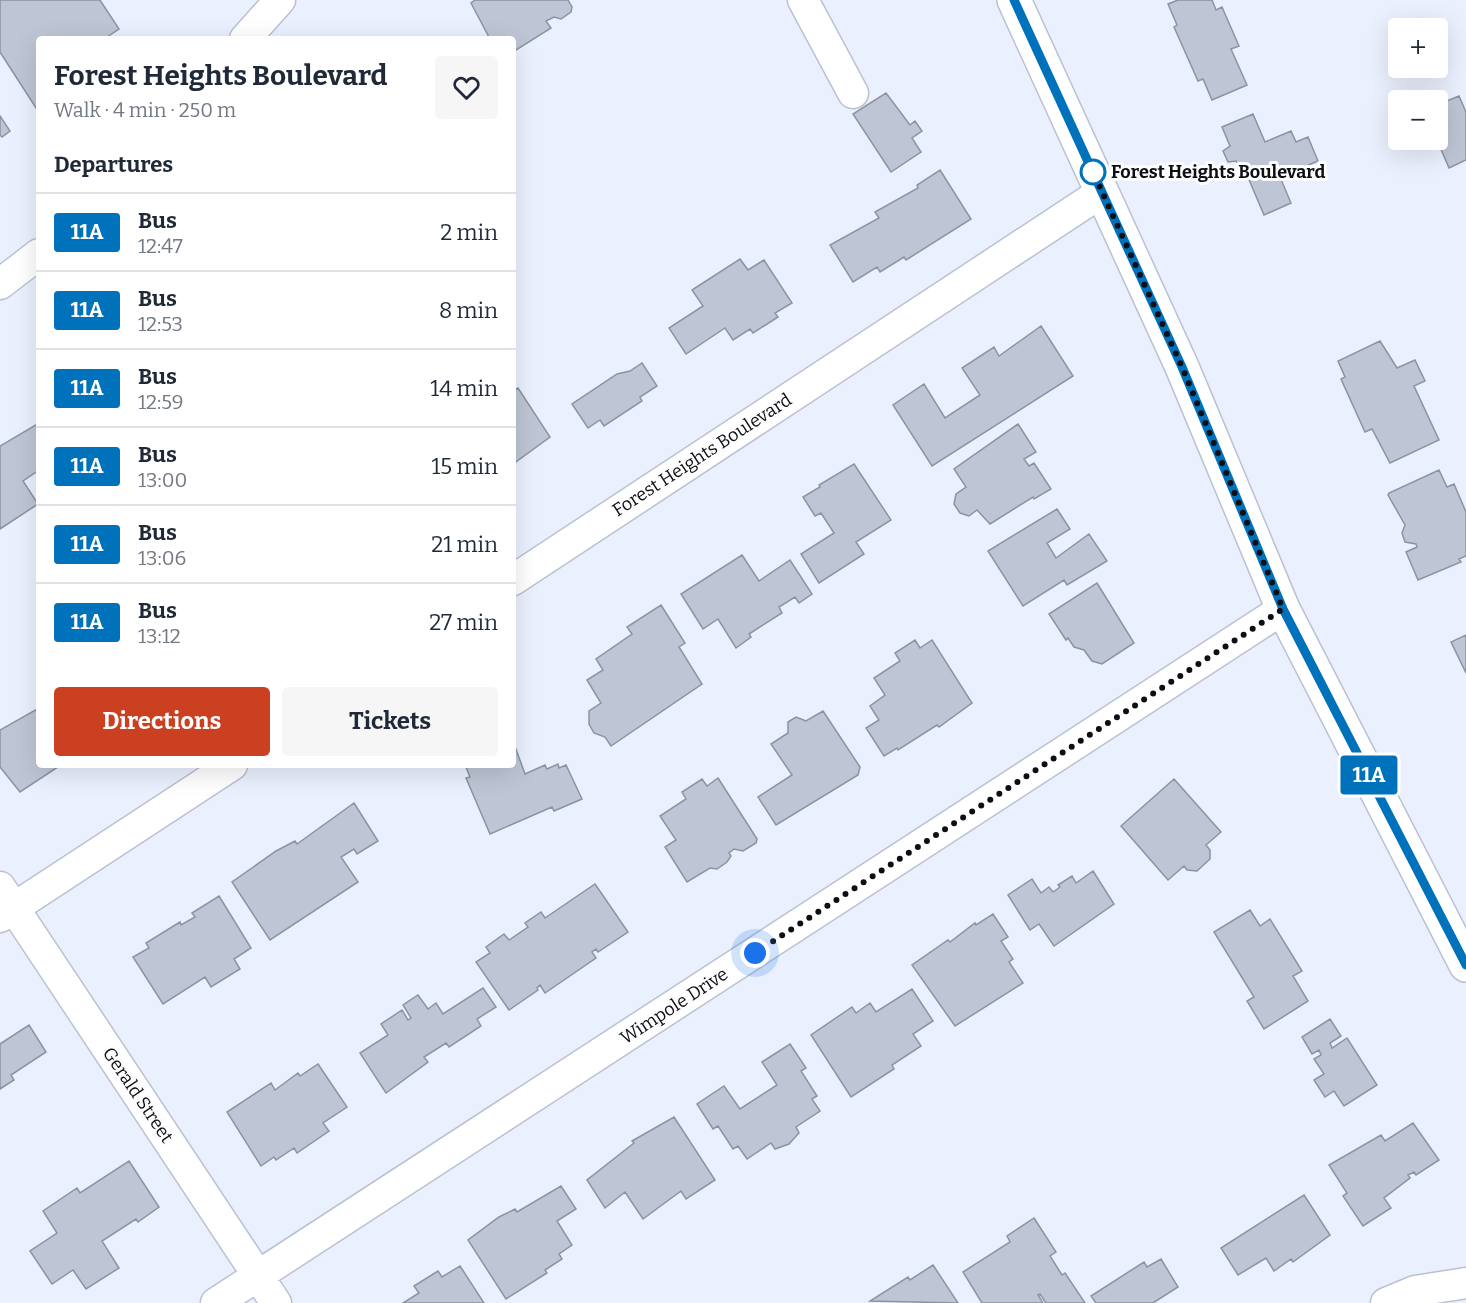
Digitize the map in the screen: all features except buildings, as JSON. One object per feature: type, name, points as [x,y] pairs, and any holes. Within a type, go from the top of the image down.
[{"type":"main road","points":[[1014,0],[1182,367],[1283,609],[1466,965]]},
{"type":"street","points":[[248,36],[280,0]]},
{"type":"street","points":[[803,0],[853,93]]},
{"type":"street","name":"Forest Heights Boulevard","points":[[516,578],[1102,192]]},
{"type":"street","points":[[0,284],[36,256]]},
{"type":"street","name":"Wimpole Drive","points":[[216,1303],[1283,609]]},
{"type":"street","points":[[5,904],[227,768]]},
{"type":"street","name":"Gerald Street","points":[[5,904],[276,1303]]},
{"type":"street","points":[[1386,1303],[1415,1291],[1466,1283]]},
{"type":"bus line","name":"11A","points":[[1014,0],[1182,367],[1283,609],[1466,965]]},
{"type":"place","name":"Forest Heights Boulevard","points":[[1093,172]]},
{"type":"route","points":[[755,953],[1283,609],[1182,367],[1093,172]]}]
